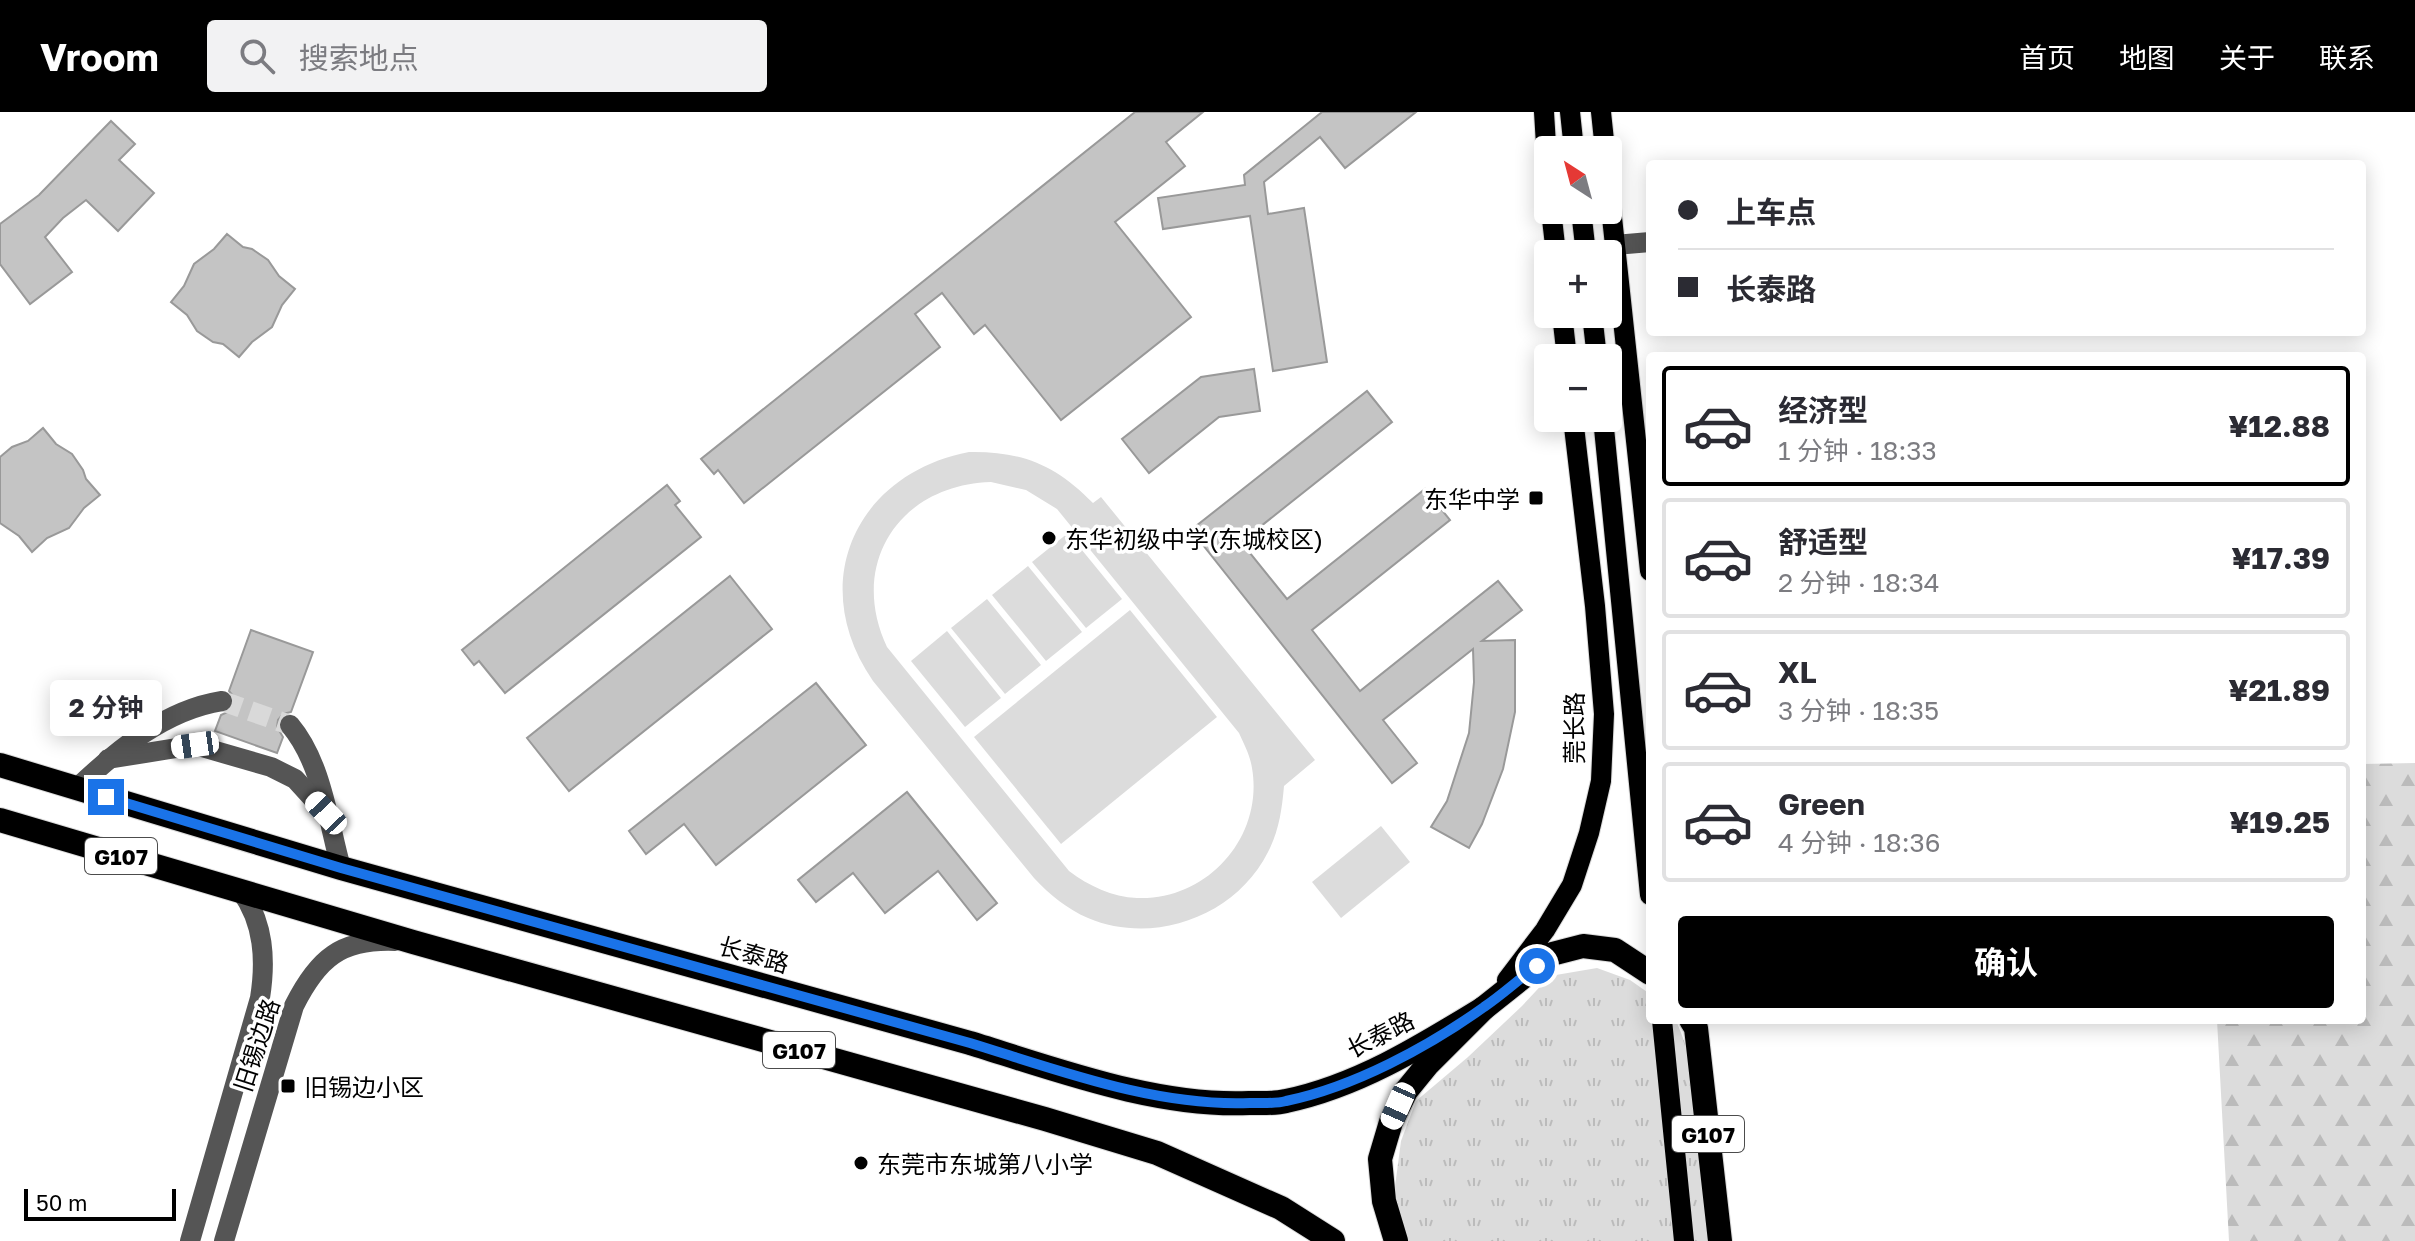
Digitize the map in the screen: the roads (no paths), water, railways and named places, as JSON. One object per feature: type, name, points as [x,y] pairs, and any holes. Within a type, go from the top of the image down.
[{"type":"highway","name":"长泰路","points":[[0,765],[341,868],[1159,1096],[1226,1104],[1284,1102],[1336,1087],[1385,1065],[1484,1008]]},
{"type":"highway","name":"G107","points":[[0,820],[413,942],[1157,1153],[1281,1208],[1333,1241]]},
{"type":"highway","name":"G107","points":[[1484,1008],[1552,954],[1583,946],[1615,950],[1646,970]]},
{"type":"highway","points":[[1396,1241],[1384,1201],[1380,1159],[1391,1122],[1406,1091],[1428,1064],[1484,1008]]},
{"type":"highway","name":"G107","points":[[1694,1024],[1720,1241]]},
{"type":"main road","points":[[1544,112],[1545,136]]},
{"type":"main road","points":[[1570,112],[1573,136]]},
{"type":"main road","points":[[1601,112],[1604,136]]},
{"type":"main road","points":[[1622,310],[1646,534]]},
{"type":"main road","name":"莞长路","points":[[1484,1008],[1522,963],[1572,885],[1589,833],[1601,781],[1604,714],[1574,432]]},
{"type":"main road","points":[[1604,432],[1646,854]]},
{"type":"main road","points":[[1662,1024],[1684,1241]]},
{"type":"street","points":[[1622,244],[1646,242]]},
{"type":"street","points":[[77,788],[108,759],[152,727],[208,703],[222,701]]},
{"type":"street","points":[[290,725],[303,741],[317,777],[341,868]]},
{"type":"street","points":[[108,759],[195,745],[271,767],[295,779],[326,813]]},
{"type":"street","name":"旧锡边路","points":[[190,1241],[260,998],[265,969],[256,917],[241,891]]},
{"type":"street","name":"旧锡边路","points":[[224,1241],[294,1006],[304,987],[318,967],[347,945],[375,941],[413,942]]},
{"type":"tunnel","points":[[222,701],[290,725]]},
{"type":"place","name":"东华中学","points":[[1536,498]]},
{"type":"place","name":"东华初级中学(东城校区)","points":[[1049,538]]},
{"type":"place","name":"旧锡边小区","points":[[288,1086]]},
{"type":"place","name":"东莞市东城第八小学","points":[[861,1163]]}]
